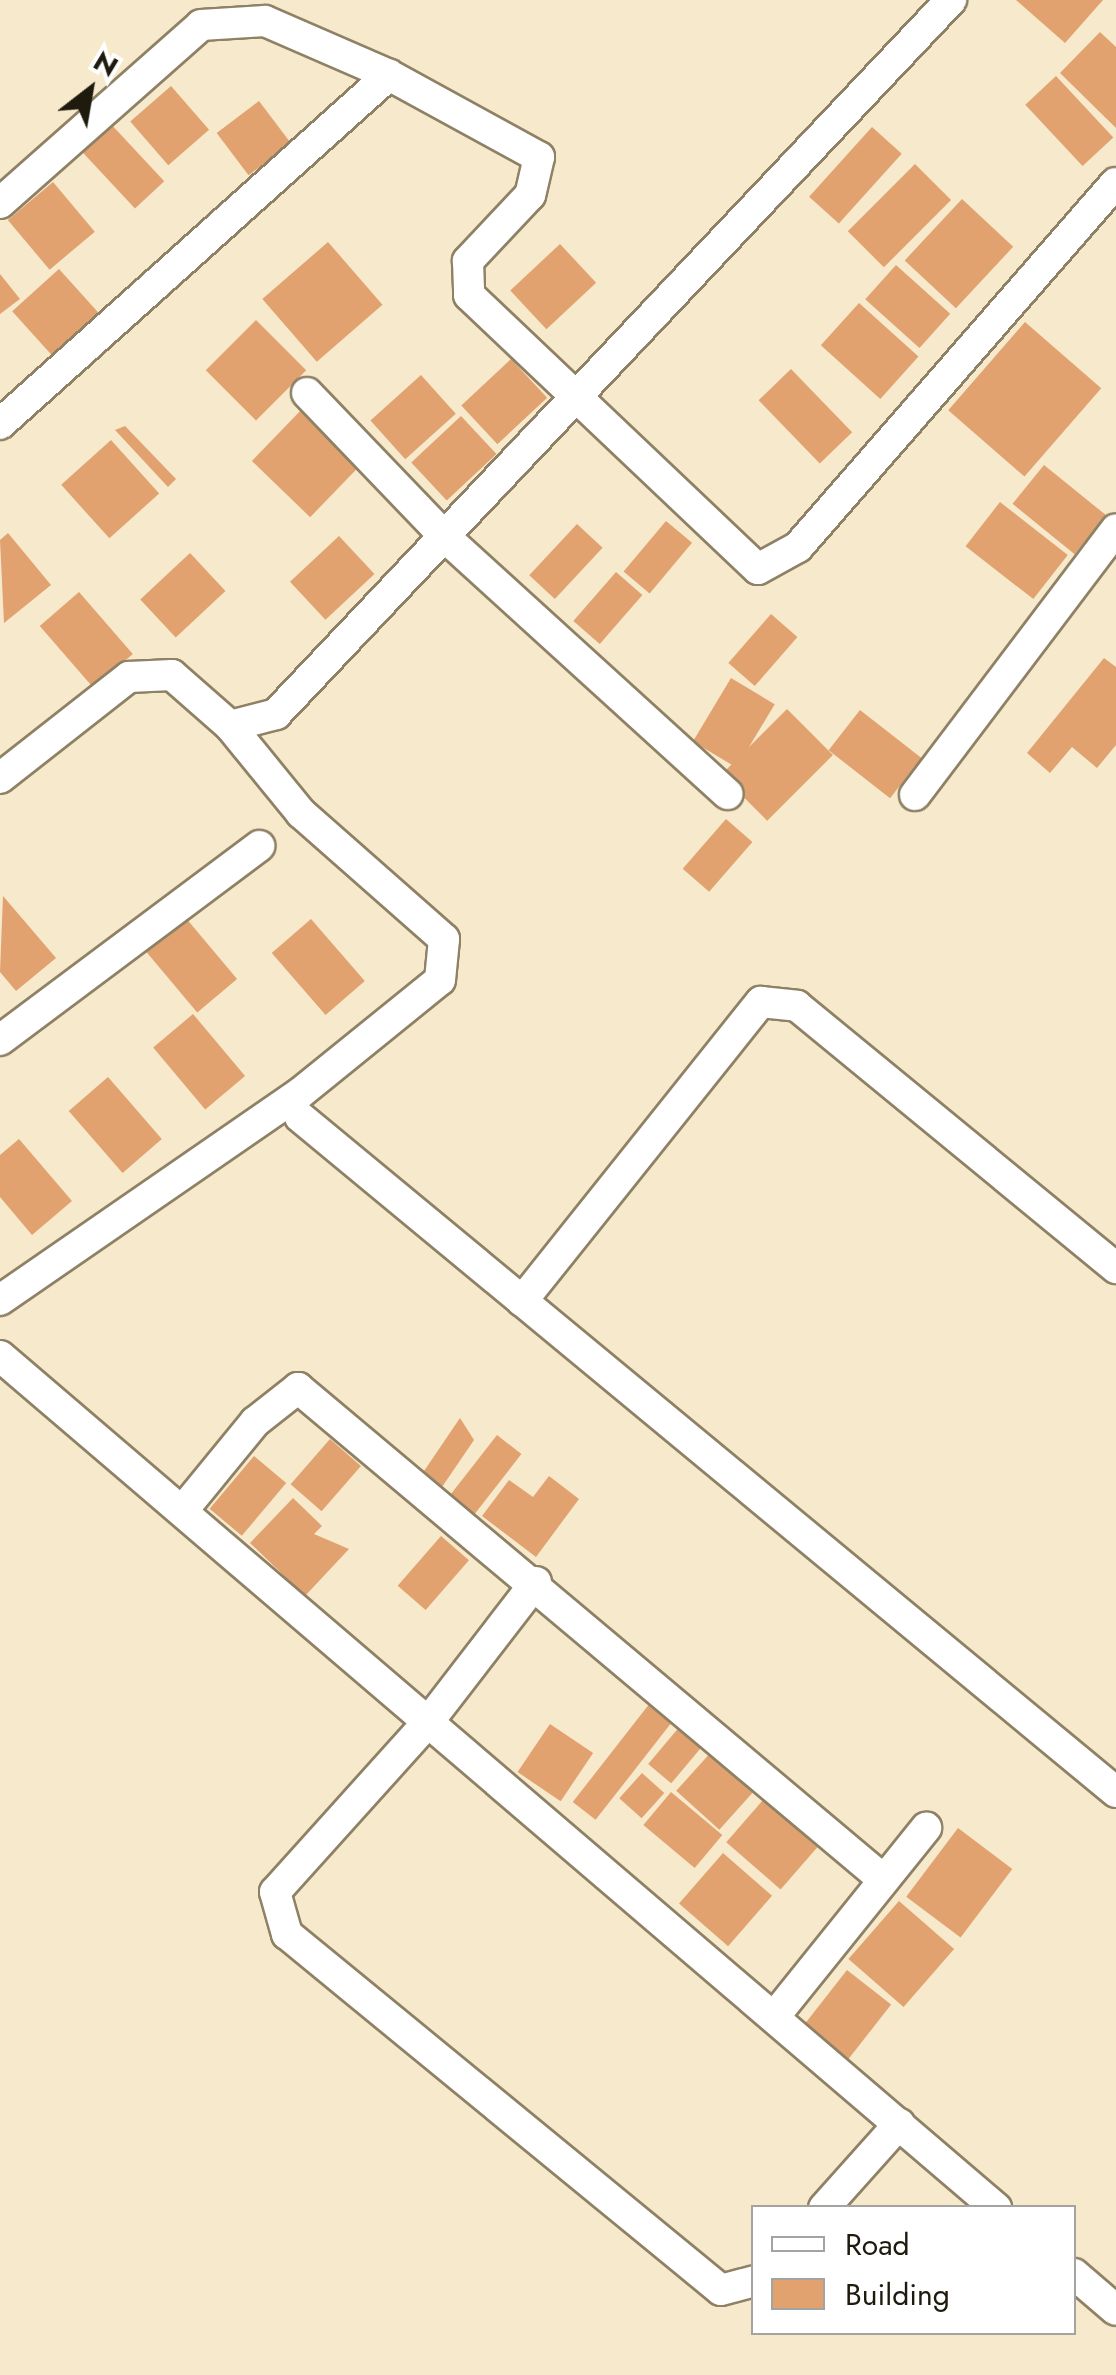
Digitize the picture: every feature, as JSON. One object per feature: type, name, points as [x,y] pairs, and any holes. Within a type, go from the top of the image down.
[{"type":"street","points":[[186,0],[210,24]]},
{"type":"street","points":[[230,726],[276,714],[952,0]]},
{"type":"street","points":[[0,203],[210,24],[265,21],[389,75],[538,157],[530,195],[468,261],[469,296],[758,569],[798,547],[1116,183]]},
{"type":"street","points":[[0,424],[389,75]]},
{"type":"street","points":[[307,393],[445,537],[727,794]]},
{"type":"street","points":[[915,795],[1116,529]]},
{"type":"street","points":[[0,778],[129,677],[172,675],[230,726],[300,813],[444,939],[440,980],[299,1094],[0,1300]]},
{"type":"street","points":[[0,1040],[259,846]]},
{"type":"street","points":[[522,1301],[761,1002],[797,1006],[1116,1268]]},
{"type":"street","points":[[300,1117],[1116,1792]]},
{"type":"street","points":[[0,1356],[992,2205]]},
{"type":"street","points":[[184,1510],[255,1422],[298,1388],[536,1582],[884,1880]]},
{"type":"street","points":[[536,1582],[430,1721],[275,1892],[287,1934],[722,2290],[751,2282]]},
{"type":"street","points":[[774,2017],[926,1828]]},
{"type":"street","points":[[827,2205],[898,2124]]},
{"type":"street","points":[[1076,2276],[1116,2310]]},
{"type":"building","points":[[1016,0],[1103,0],[1065,43]]},
{"type":"building","points":[[1100,32],[1116,47],[1116,128],[1060,73]]},
{"type":"building","points":[[1056,76],[1113,137],[1083,166],[1025,105]]},
{"type":"building","points":[[171,86],[209,130],[168,165],[130,121]]},
{"type":"building","points":[[259,101],[291,143],[249,175],[217,133]]},
{"type":"building","points":[[109,122],[164,181],[135,209],[80,149]]},
{"type":"building","points":[[872,127],[902,154],[839,224],[809,197]]},
{"type":"building","points":[[915,164],[951,200],[884,267],[848,231]]},
{"type":"building","points":[[53,182],[95,232],[50,270],[8,220]]},
{"type":"building","points":[[962,199],[1013,247],[956,308],[905,260]]},
{"type":"building","points":[[328,242],[382,305],[317,362],[262,299]]},
{"type":"building","points":[[560,244],[596,283],[546,329],[510,290]]},
{"type":"building","points":[[896,265],[950,314],[919,348],[865,299]]},
{"type":"building","points":[[59,269],[100,315],[54,357],[12,311]]},
{"type":"building","points":[[0,274],[20,299],[0,314]]},
{"type":"building","points":[[859,303],[918,357],[880,399],[821,345]]},
{"type":"building","points":[[256,320],[306,370],[256,420],[206,370]]},
{"type":"building","points":[[1025,322],[1101,388],[1024,477],[948,410]]},
{"type":"building","points":[[511,359],[547,398],[497,444],[461,405]]},
{"type":"building","points":[[791,369],[852,432],[820,464],[759,400]]},
{"type":"building","points":[[421,375],[456,414],[405,459],[370,421]]},
{"type":"building","points":[[304,407],[362,463],[310,517],[252,461]]},
{"type":"building","points":[[461,416],[496,454],[447,500],[411,462]]},
{"type":"building","points":[[125,426],[176,479],[168,487],[115,430]]},
{"type":"building","points":[[111,440],[159,494],[109,538],[61,485]]},
{"type":"building","points":[[1044,465],[1106,515],[1075,554],[1013,504]]},
{"type":"building","points":[[1000,502],[1068,555],[1033,599],[966,546]]},
{"type":"building","points":[[666,521],[692,543],[650,593],[624,572]]},
{"type":"building","points":[[577,524],[603,548],[555,599],[529,575]]},
{"type":"building","points":[[8,533],[51,585],[4,623],[0,540]]},
{"type":"building","points":[[339,536],[374,574],[325,620],[290,582]]},
{"type":"building","points":[[190,553],[225,591],[176,637],[140,599]]},
{"type":"building","points":[[616,572],[642,595],[600,644],[573,621]]},
{"type":"building","points":[[79,592],[133,654],[94,688],[40,626]]},
{"type":"building","points":[[771,614],[797,637],[755,686],[728,663]]},
{"type":"building","points":[[1104,658],[1116,667],[1116,745],[1097,768],[1072,747],[1050,773],[1027,753]]},
{"type":"building","points":[[731,678],[775,704],[737,768],[693,741]]},
{"type":"building","points":[[787,709],[833,755],[767,821],[721,775]]},
{"type":"building","points":[[860,710],[921,758],[890,798],[829,750]]},
{"type":"building","points":[[726,819],[752,842],[709,892],[683,869]]},
{"type":"building","points":[[3,896],[56,958],[16,991],[0,972]]},
{"type":"building","points":[[185,917],[237,979],[197,1012],[145,950]]},
{"type":"building","points":[[311,919],[365,981],[326,1015],[272,953]]},
{"type":"building","points":[[193,1014],[245,1076],[205,1109],[153,1047]]},
{"type":"building","points":[[108,1077],[162,1139],[123,1173],[69,1111]]},
{"type":"building","points":[[19,1139],[72,1201],[32,1235],[0,1197],[0,1155]]},
{"type":"building","points":[[460,1418],[474,1440],[442,1487],[422,1474]]},
{"type":"building","points":[[497,1435],[521,1454],[475,1514],[450,1495]]},
{"type":"building","points":[[330,1439],[361,1466],[322,1511],[291,1484]]},
{"type":"building","points":[[254,1456],[286,1483],[242,1536],[210,1509]]},
{"type":"building","points":[[549,1476],[579,1499],[536,1557],[482,1516],[509,1480],[533,1497]]},
{"type":"building","points":[[293,1498],[322,1526],[314,1534],[349,1549],[305,1596],[250,1543]]},
{"type":"building","points":[[441,1536],[469,1560],[426,1610],[398,1586]]},
{"type":"building","points":[[654,1698],[677,1716],[596,1820],[573,1802]]},
{"type":"building","points":[[550,1724],[593,1753],[561,1801],[518,1772]]},
{"type":"building","points":[[681,1725],[704,1744],[671,1783],[648,1764]]},
{"type":"building","points":[[713,1750],[756,1789],[719,1830],[676,1791]]},
{"type":"building","points":[[642,1773],[664,1793],[642,1818],[619,1798]]},
{"type":"building","points":[[671,1792],[722,1835],[695,1868],[643,1825]]},
{"type":"building","points":[[763,1800],[817,1847],[781,1889],[726,1842]]},
{"type":"building","points":[[958,1828],[1012,1869],[961,1938],[906,1897]]},
{"type":"building","points":[[723,1853],[772,1896],[728,1946],[679,1904]]},
{"type":"building","points":[[899,1901],[954,1949],[904,2007],[848,1959]]},
{"type":"building","points":[[847,1970],[891,2004],[849,2059],[805,2024]]}]
